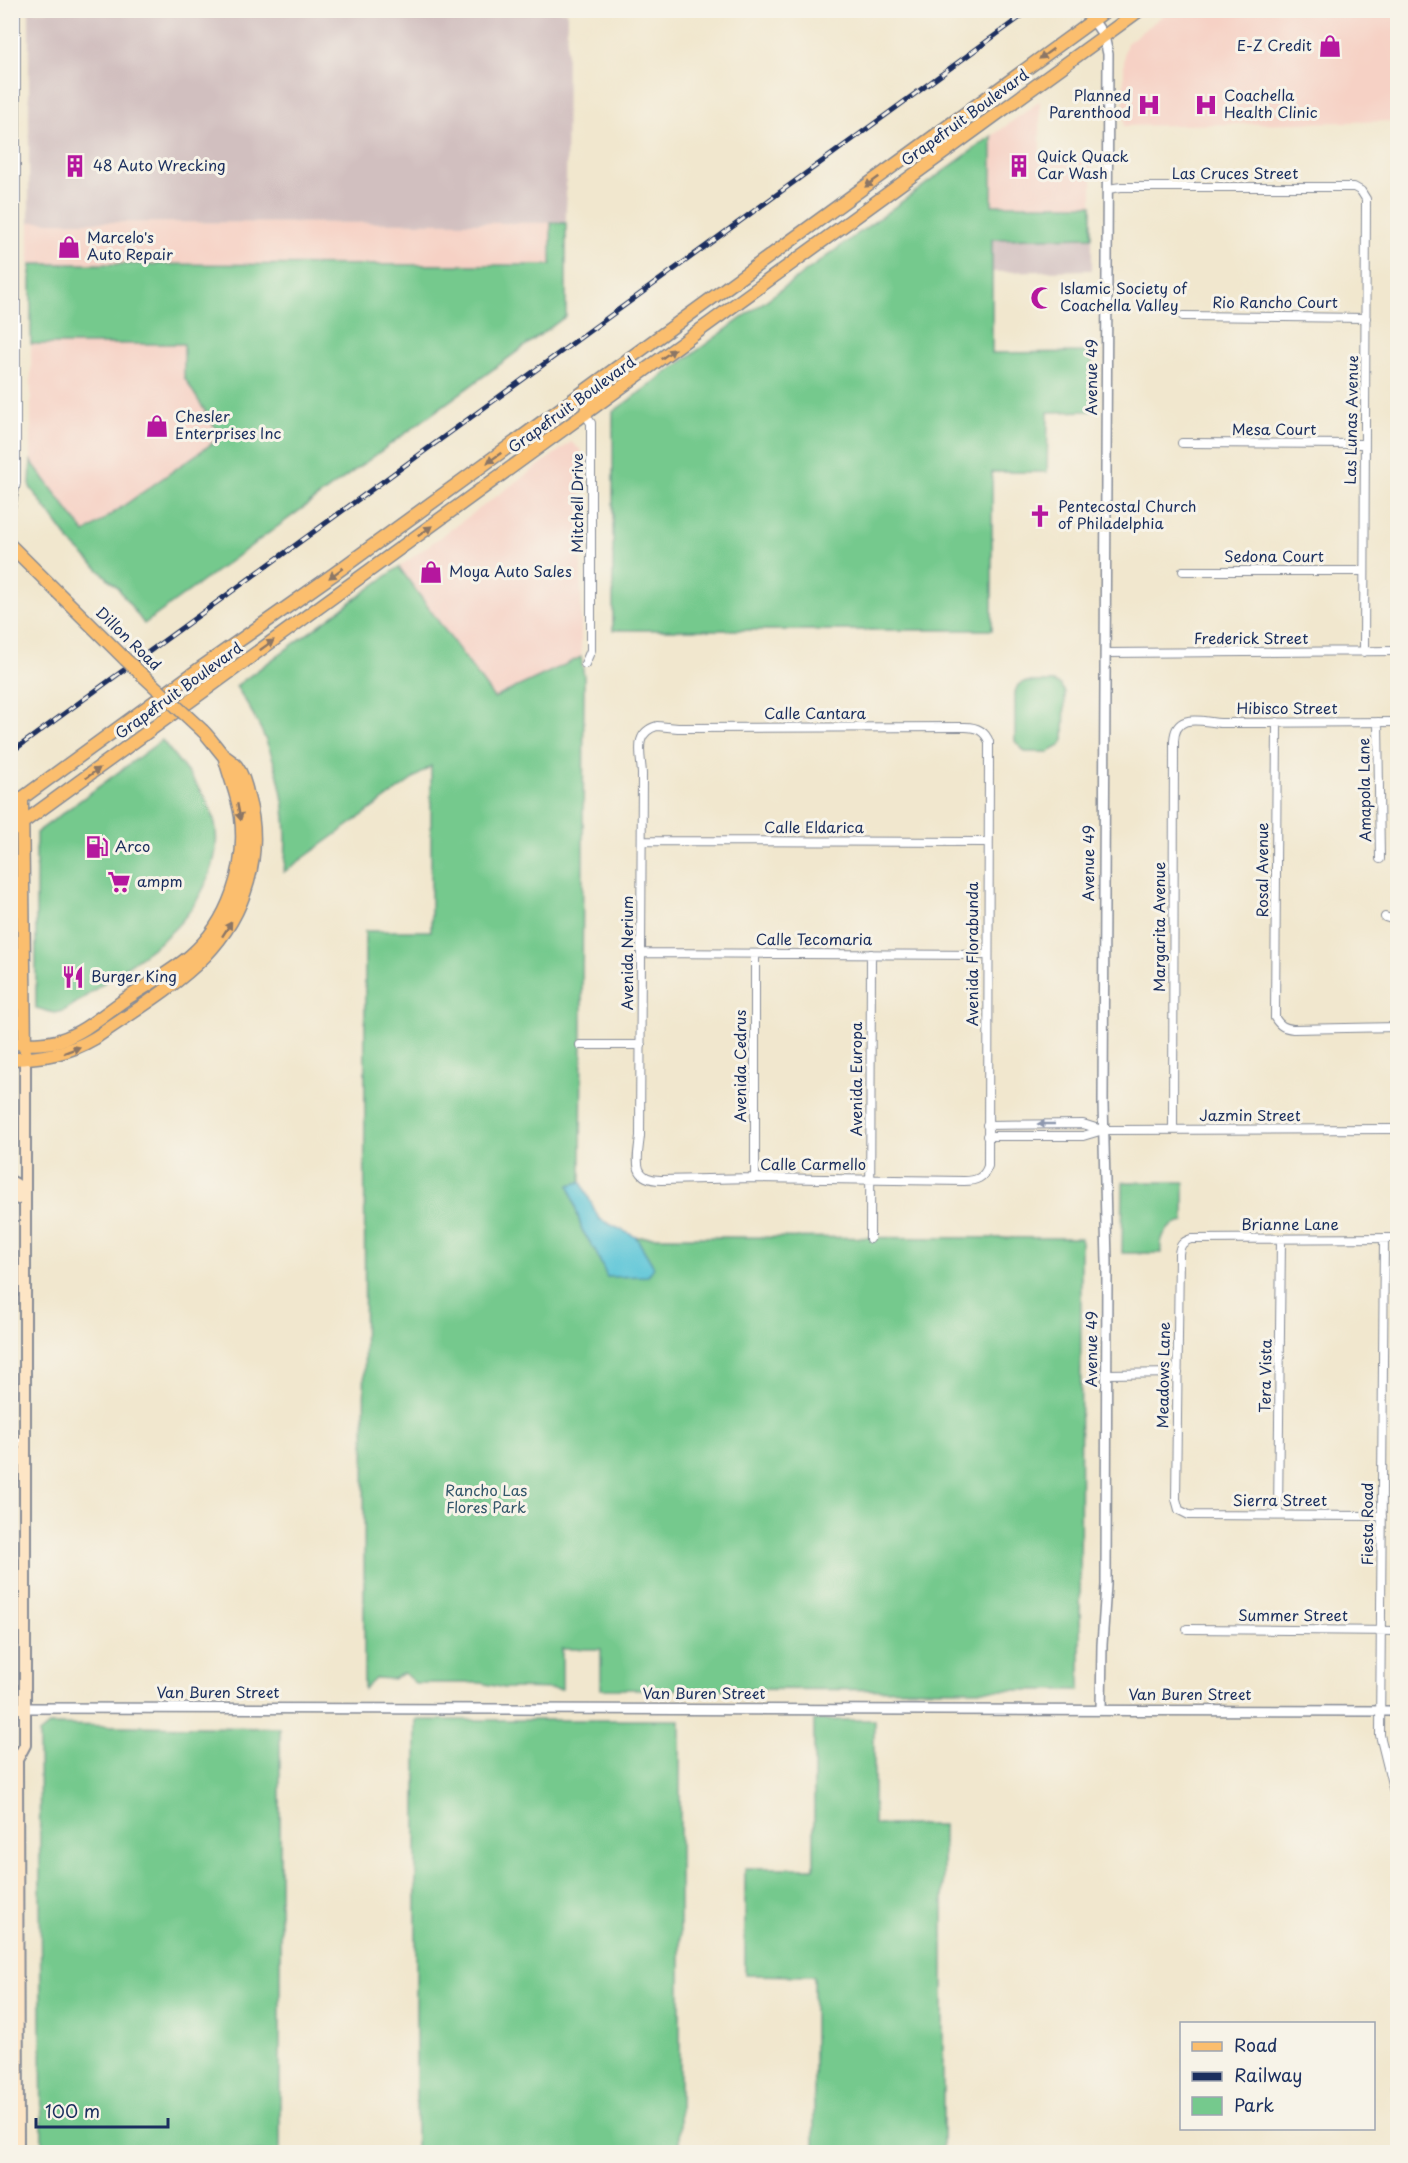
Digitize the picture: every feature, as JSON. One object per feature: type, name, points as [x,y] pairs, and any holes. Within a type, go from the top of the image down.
[{"type":"main road","name":"Grapefruit Boulevard","points":[[10,807],[334,574],[1107,10]]},
{"type":"main road","name":"Grapefruit Boulevard","points":[[10,832],[1140,10]]},
{"type":"main road","points":[[585,414],[590,400],[599,390],[714,307],[737,280]]},
{"type":"main road","name":"Dillon Road","points":[[10,546],[236,765],[250,802],[254,836],[248,885],[225,932],[206,956],[182,977],[96,1038],[81,1046],[60,1054],[10,1059]]},
{"type":"main road","name":"Dillon Road","points":[[10,1043],[25,1044],[61,1040],[87,1026],[191,955],[216,925],[230,900],[242,851],[240,814],[224,755]]},
{"type":"main road","points":[[18,2152],[14,2051],[17,1760],[25,1745],[25,1044],[22,799]]},
{"type":"main road","points":[[10,1180],[16,1184],[17,1189],[17,1280],[24,1300]]},
{"type":"main road","name":"Van Buren Street","points":[[10,1708],[24,1708]]},
{"type":"main road","points":[[10,1748],[17,1760]]},
{"type":"street","points":[[10,513],[16,483],[16,10]]},
{"type":"street","name":"Avenue 49","points":[[1093,20],[1104,36],[1108,54],[1103,1130],[1107,1262],[1107,1374],[1106,1585],[1101,1710]]},
{"type":"street","name":"Las Cruces Street","points":[[1108,189],[1121,187],[1354,187],[1361,191]]},
{"type":"street","name":"Las Lunas Avenue","points":[[1361,191],[1366,199],[1367,208],[1364,652]]},
{"type":"street","name":"Rio Rancho Court","points":[[1183,316],[1366,318]]},
{"type":"street","name":"Mitchell Drive","points":[[585,414],[591,423],[591,650],[585,664]]},
{"type":"street","name":"Mesa Court","points":[[1182,443],[1365,444]]},
{"type":"street","name":"Sedona Court","points":[[1183,571],[1364,571]]},
{"type":"street","name":"Frederick Street","points":[[1105,653],[1398,651]]},
{"type":"street","name":"Hibisco Street","points":[[1178,725],[1191,720],[1220,723],[1398,722]]},
{"type":"street","name":"Rosal Avenue","points":[[1277,722],[1275,1018],[1285,1028],[1398,1027]]},
{"type":"street","name":"Amapola Lane","points":[[1378,722],[1380,859]]},
{"type":"street","name":"Margarita Avenue","points":[[1173,1130],[1173,741],[1178,725]]},
{"type":"street","name":"Calle Cantara","points":[[646,730],[657,726],[678,728],[965,727],[983,732]]},
{"type":"street","name":"Avenida Nerium","points":[[643,1175],[637,1164],[640,1136],[642,840],[642,774],[639,742],[646,730]]},
{"type":"street","name":"Avenida Florabunda","points":[[982,1176],[988,1166],[989,742],[983,732]]},
{"type":"street","name":"Calle Eldarica","points":[[642,840],[987,842]]},
{"type":"street","points":[[1385,917],[1398,921]]},
{"type":"street","name":"Calle Tecomaria","points":[[641,953],[987,955]]},
{"type":"street","name":"Avenida Cedrus","points":[[755,954],[755,1178]]},
{"type":"street","name":"Avenida Europa","points":[[870,1239],[871,954]]},
{"type":"street","points":[[580,1045],[640,1045]]},
{"type":"street","points":[[987,1125],[1083,1124],[1103,1130]]},
{"type":"street","points":[[987,1136],[1083,1136],[1103,1130]]},
{"type":"street","name":"Jazmin Street","points":[[1103,1130],[1398,1130]]},
{"type":"street","name":"Calle Carmello","points":[[643,1175],[654,1180],[755,1178],[964,1181],[982,1176]]},
{"type":"street","name":"Brianne Lane","points":[[1184,1241],[1197,1238],[1398,1238]]},
{"type":"street","name":"Fiesta Road","points":[[1384,1238],[1380,1736],[1398,1808]]},
{"type":"street","name":"Tera Vista","points":[[1278,1514],[1281,1239]]},
{"type":"street","name":"Meadows Lane","points":[[1179,1510],[1176,1499],[1179,1254],[1180,1246],[1184,1241]]},
{"type":"street","points":[[1107,1374],[1178,1373]]},
{"type":"street","points":[[10,1442],[24,1443]]},
{"type":"street","name":"Sierra Street","points":[[1179,1510],[1189,1515],[1382,1516]]},
{"type":"street","name":"Summer Street","points":[[1187,1629],[1398,1630]]},
{"type":"street","name":"Van Buren Street","points":[[24,1708],[1398,1711]]},
{"type":"street","points":[[1398,2029],[1395,2067],[1398,2138]]},
{"type":"shaded area","points":[[1170,10],[1397,11],[1397,121],[1124,126],[1124,53],[1127,43]]},
{"type":"shaded area","points":[[29,11],[567,11],[566,223],[29,222]]},
{"type":"shaded area","points":[[1040,101],[1040,161],[1092,161],[1092,205],[992,205],[992,136]]},
{"type":"shaded area","points":[[29,222],[551,223],[551,265],[29,264]]},
{"type":"shaded area","points":[[1092,237],[1092,270],[992,272],[992,239]]},
{"type":"shaded area","points":[[31,344],[184,344],[184,377],[221,438],[84,533],[31,461]]},
{"type":"shaded area","points":[[571,442],[581,450],[581,657],[494,699],[399,567]]},
{"type":"green space","points":[[992,136],[992,205],[1092,205],[1092,237],[992,239],[992,353],[1092,352],[1092,411],[1048,412],[1047,472],[992,472],[992,630],[613,630],[613,412]]},
{"type":"green space","points":[[551,223],[566,223],[566,316],[144,624],[118,588],[72,544],[30,487],[31,461],[85,533],[221,437],[184,377],[184,344],[31,344],[31,264],[551,265]]},
{"type":"green space","name":"Rancho Las Flores Park","points":[[399,567],[494,698],[581,657],[584,677],[581,1182],[569,1185],[582,1230],[595,1250],[607,1276],[636,1237],[1081,1238],[1080,1690],[601,1689],[601,1649],[562,1649],[562,1689],[504,1688],[481,1683],[415,1683],[404,1673],[393,1679],[376,1678],[364,1689],[365,931],[431,931],[431,766],[284,872],[285,822],[278,774],[261,730],[236,686]]},
{"type":"green space","points":[[1024,682],[1053,682],[1060,685],[1065,692],[1064,740],[1060,746],[1049,752],[1025,752],[1015,741],[1015,692],[1018,685]]},
{"type":"green space","points":[[162,740],[198,786],[213,816],[216,851],[205,885],[196,901],[174,929],[145,954],[63,1011],[54,1013],[36,1008],[36,833]]},
{"type":"green space","points":[[1123,1182],[1184,1182],[1184,1222],[1173,1225],[1163,1236],[1161,1253],[1122,1253]]},
{"type":"green space","points":[[416,1720],[680,1720],[680,2152],[416,2152]]},
{"type":"green space","points":[[814,1720],[874,1720],[874,1825],[943,1825],[943,2152],[814,2152],[814,1976],[745,1975],[745,1868],[814,1868]]},
{"type":"green space","points":[[50,1725],[280,1728],[280,2152],[42,2152],[39,1734]]},
{"type":"water","points":[[581,1182],[599,1219],[636,1237],[654,1267],[648,1276],[607,1277],[595,1250],[582,1230],[569,1185]]},
{"type":"railway","points":[[10,753],[1030,10]]},
{"type":"place","name":"E-Z Credit","points":[[1330,46]]},
{"type":"place","name":"Planned Parenthood","points":[[1149,105]]},
{"type":"place","name":"Coachella Health Clinic","points":[[1206,105]]},
{"type":"place","name":"48 Auto Wrecking","points":[[75,166]]},
{"type":"place","name":"Quick Quack Car Wash","points":[[1019,166]]},
{"type":"place","name":"Marcelo's Auto Repair","points":[[69,247]]},
{"type":"place","name":"Islamic Society of Coachella Valley","points":[[1042,298]]},
{"type":"place","name":"Chesler Enterprises Inc","points":[[157,426]]},
{"type":"place","name":"Pentecostal Church of Philadelphia","points":[[1040,516]]},
{"type":"place","name":"Moya Auto Sales","points":[[431,572]]},
{"type":"place","name":"Arco","points":[[97,847]]},
{"type":"place","name":"ampm","points":[[119,882]]},
{"type":"place","name":"Burger King","points":[[73,977]]}]
